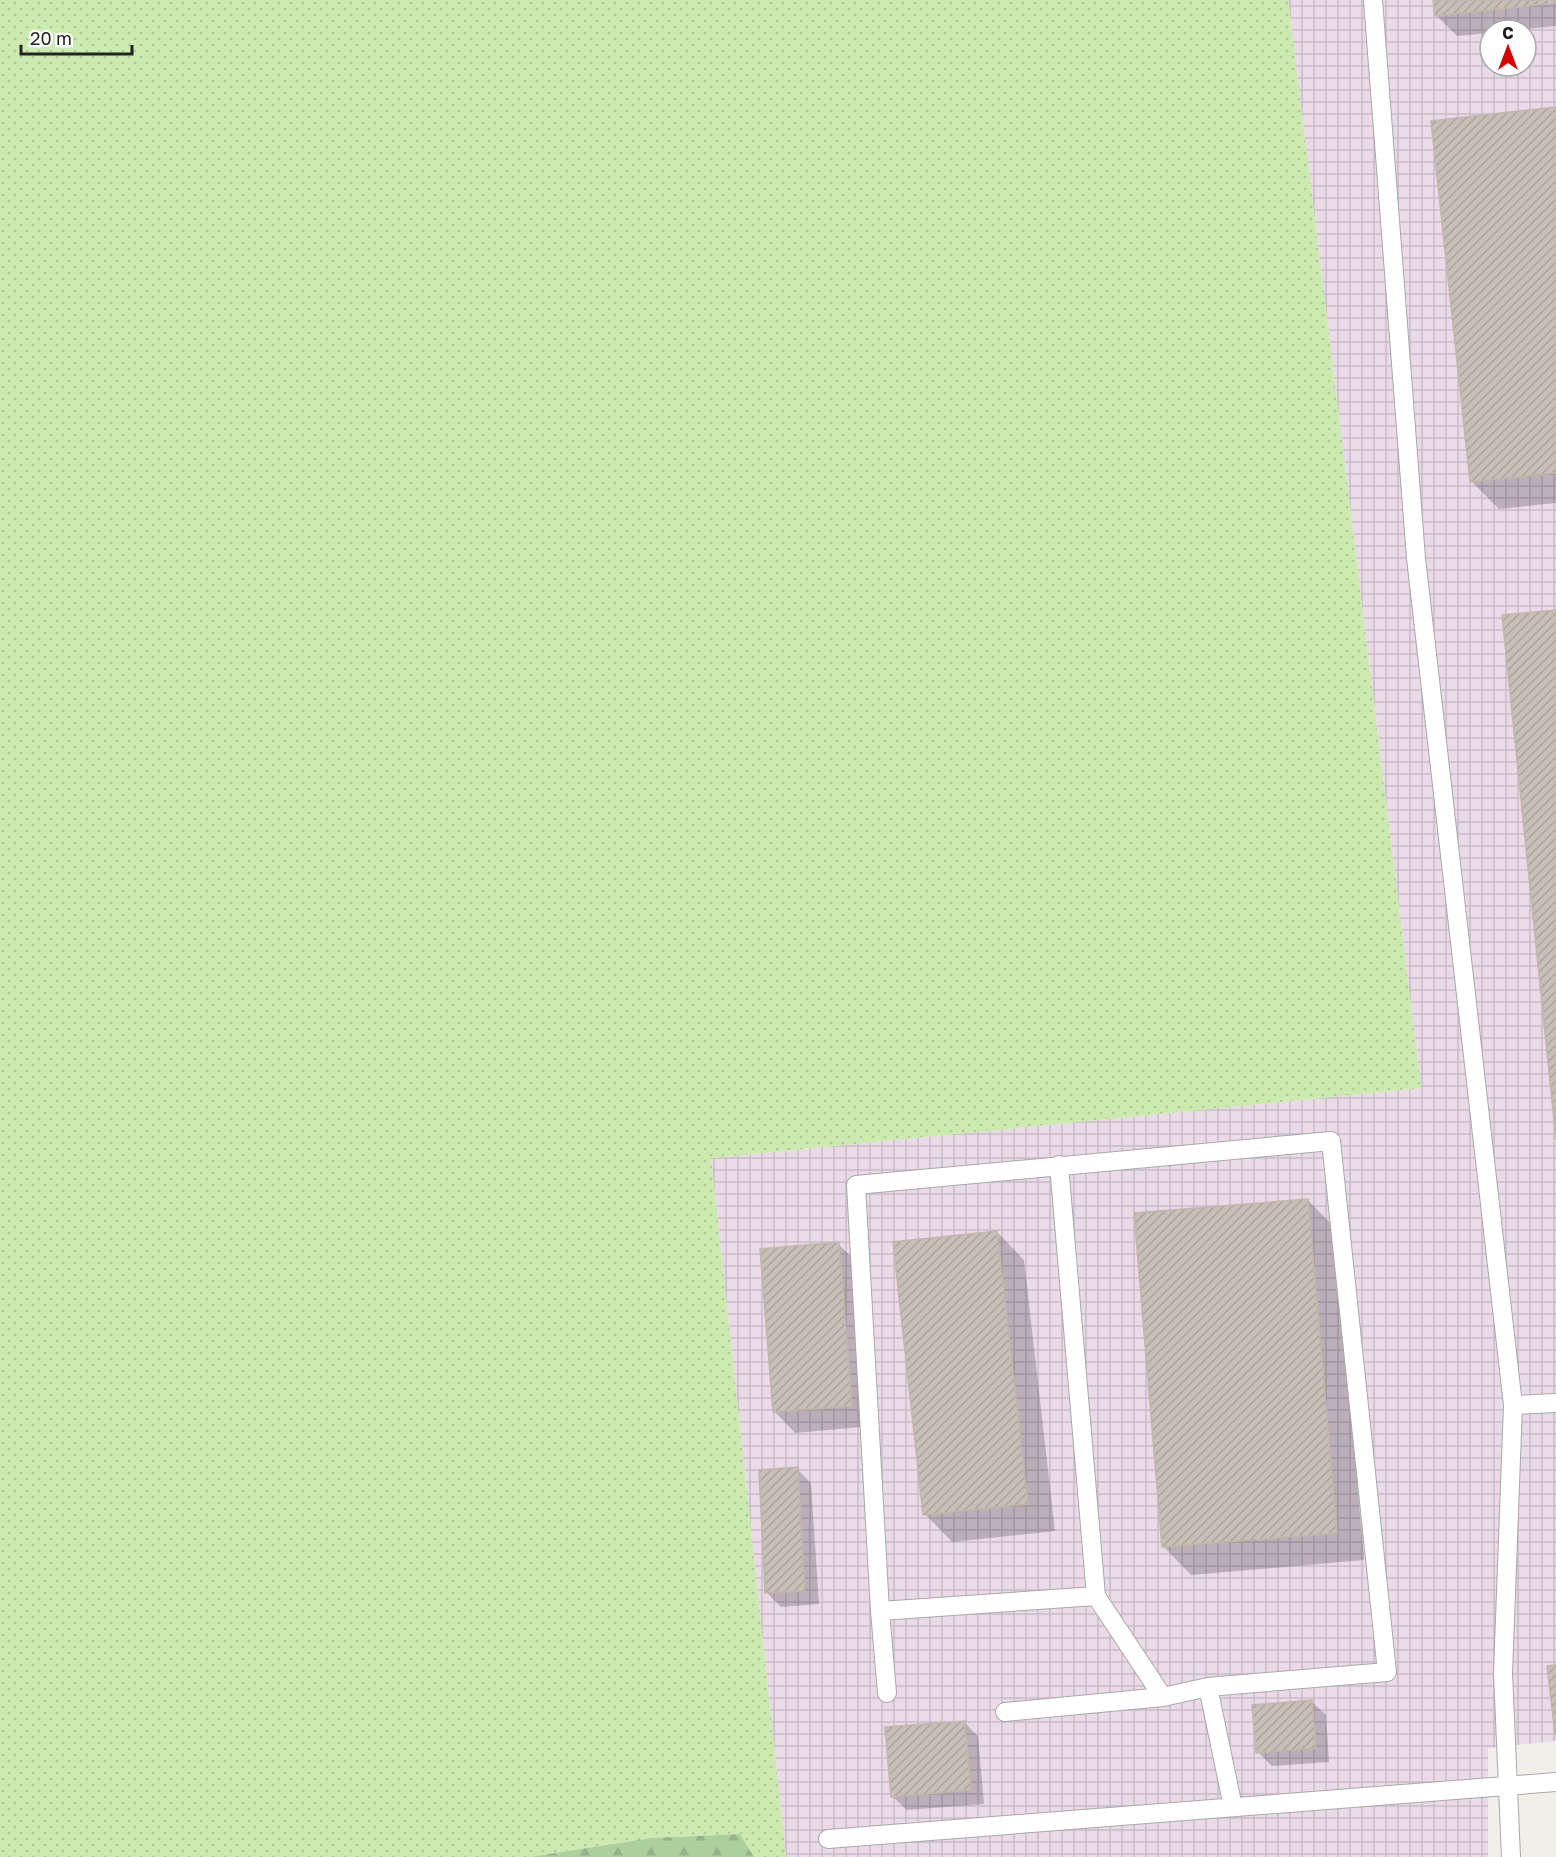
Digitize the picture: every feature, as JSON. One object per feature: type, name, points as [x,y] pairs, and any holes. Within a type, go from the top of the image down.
[{"type":"lane","points":[[1373,0],[1416,558],[1513,1405],[1503,1673],[1511,1857]]},
{"type":"lane","points":[[887,1694],[880,1611],[856,1185],[1331,1141],[1387,1672],[1209,1687],[1163,1696],[1005,1712]]},
{"type":"lane","points":[[1059,1165],[1096,1596],[1163,1696]]},
{"type":"lane","points":[[1513,1405],[1556,1403]]},
{"type":"lane","points":[[880,1611],[1096,1596]]},
{"type":"lane","points":[[1209,1687],[1233,1807]]},
{"type":"lane","points":[[828,1839],[1556,1782]]},
{"type":"shaded area","points":[[1288,0],[1556,0],[1556,1741],[1488,1748],[1488,1857],[786,1857],[711,1158],[1421,1088]]},
{"type":"green space","points":[[0,0],[1288,0],[1421,1088],[711,1158],[786,1857],[754,1857],[740,1834],[651,1838],[530,1857],[0,1857]]},
{"type":"green space","points":[[740,1834],[754,1857],[530,1857],[651,1838]]},
{"type":"building","points":[[1433,0],[1556,0],[1556,3],[1435,16]]},
{"type":"building","points":[[1556,107],[1556,473],[1470,482],[1431,121]]},
{"type":"building","points":[[1556,610],[1556,1140],[1502,615]]},
{"type":"building","points":[[1308,1199],[1337,1533],[1162,1547],[1134,1213]]},
{"type":"building","points":[[997,1231],[1028,1504],[923,1515],[893,1242]]},
{"type":"building","points":[[839,1242],[852,1406],[773,1412],[760,1249]]},
{"type":"building","points":[[798,1467],[805,1591],[765,1593],[759,1470]]},
{"type":"building","points":[[1556,1665],[1556,1734],[1555,1734],[1547,1666]]},
{"type":"building","points":[[1312,1700],[1316,1748],[1256,1753],[1252,1705]]},
{"type":"building","points":[[965,1721],[971,1790],[891,1797],[885,1727]]}]
